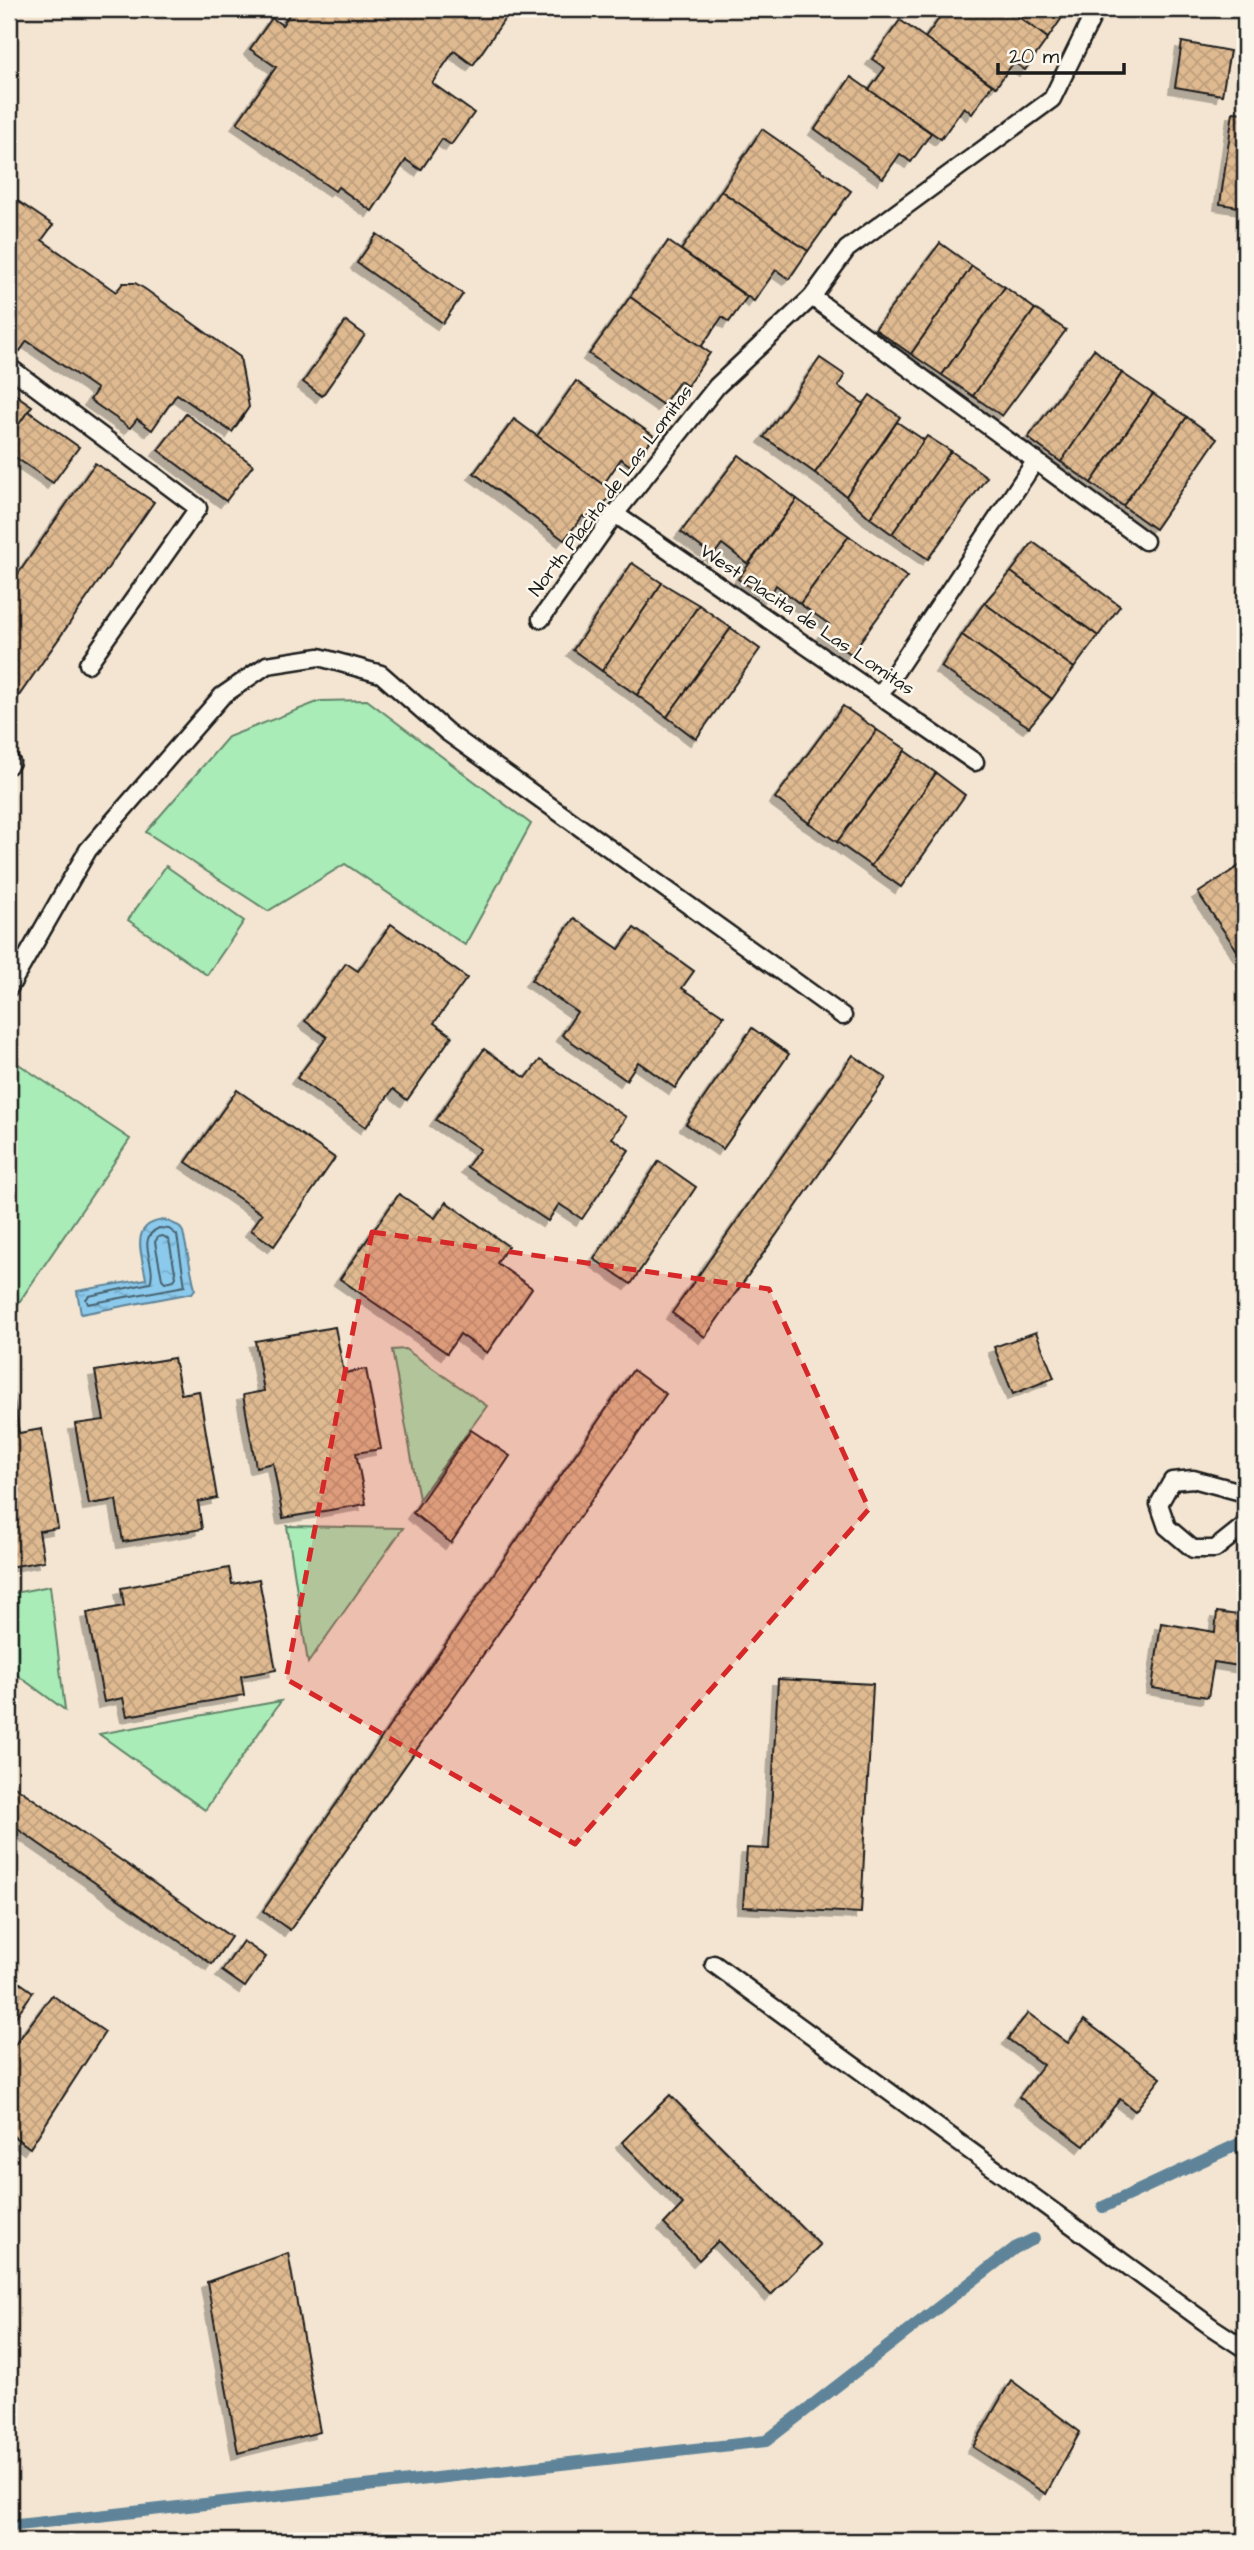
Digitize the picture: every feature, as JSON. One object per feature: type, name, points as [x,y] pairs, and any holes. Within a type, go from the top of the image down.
[{"type":"lane","name":"North Placita de Las Lomitas","points":[[541,619],[615,514],[717,386],[812,298],[847,249],[1052,99],[1096,9]]},
{"type":"lane","points":[[812,298],[1145,541]]},
{"type":"lane","points":[[9,367],[198,508],[88,664]]},
{"type":"lane","points":[[880,695],[1036,460]]},
{"type":"lane","name":"West Placita de Las Lomitas","points":[[615,514],[975,762]]},
{"type":"lane","points":[[9,988],[88,850],[222,696],[267,665],[319,657],[381,674],[447,732],[843,1016]]},
{"type":"lane","points":[[1245,1493],[1193,1479],[1172,1481],[1159,1504],[1167,1527],[1193,1549],[1215,1549],[1245,1525]]},
{"type":"lane","points":[[714,1964],[1245,2349]]},
{"type":"highlighted area","points":[[372,1232],[769,1289],[869,1509],[575,1844],[286,1679]]},
{"type":"green space","points":[[367,700],[531,824],[465,945],[345,864],[268,911],[146,832],[228,737],[320,701]]},
{"type":"green space","points":[[166,866],[244,921],[207,975],[128,920]]},
{"type":"green space","points":[[17,1063],[130,1139],[9,1317],[9,1066]]},
{"type":"green space","points":[[405,1349],[487,1406],[419,1499],[392,1350]]},
{"type":"green space","points":[[287,1526],[403,1528],[308,1663]]},
{"type":"green space","points":[[50,1586],[65,1710],[9,1669],[9,1594]]},
{"type":"green space","points":[[281,1701],[205,1810],[99,1734]]},
{"type":"water","points":[[165,1220],[179,1226],[183,1232],[195,1289],[192,1293],[81,1314],[77,1291],[146,1279],[140,1250],[142,1233],[153,1222]]},
{"type":"building","points":[[293,9],[494,9],[506,17],[473,65],[454,51],[432,83],[474,113],[451,145],[442,139],[421,170],[406,160],[372,211],[338,187],[335,191],[237,123],[276,67],[250,49],[272,18],[282,25]]},
{"type":"building","points":[[946,9],[1008,9],[1048,38],[1025,70],[1014,62],[996,87],[925,38]]},
{"type":"building","points":[[1008,9],[1068,9],[1048,38]]},
{"type":"building","points":[[900,20],[992,85],[972,114],[964,107],[941,139],[869,90],[885,68],[872,59]]},
{"type":"building","points":[[1182,42],[1230,51],[1222,95],[1175,87]]},
{"type":"building","points":[[851,77],[931,133],[911,162],[900,154],[883,178],[815,129]]},
{"type":"building","points":[[1233,112],[1245,113],[1245,208],[1220,204]]},
{"type":"building","points":[[762,129],[851,191],[808,251],[721,191]]},
{"type":"building","points":[[721,191],[808,251],[789,279],[776,270],[754,301],[681,250]]},
{"type":"building","points":[[9,195],[53,225],[42,240],[116,292],[123,283],[135,283],[240,357],[249,407],[232,432],[177,394],[152,430],[137,419],[130,428],[90,400],[97,389],[27,341],[20,351],[9,343]]},
{"type":"building","points":[[377,234],[463,294],[443,323],[357,263]]},
{"type":"building","points":[[668,241],[747,297],[729,322],[722,317],[701,347],[630,297]]},
{"type":"building","points":[[940,243],[972,266],[911,354],[875,329]]},
{"type":"building","points":[[972,266],[1005,287],[942,375],[911,354]]},
{"type":"building","points":[[1005,287],[1035,309],[973,396],[942,375]]},
{"type":"building","points":[[630,297],[710,353],[687,386],[680,381],[663,405],[589,354]]},
{"type":"building","points":[[1035,309],[1066,330],[1002,416],[973,396]]},
{"type":"building","points":[[346,321],[365,335],[322,396],[303,382]]},
{"type":"building","points":[[1094,349],[1122,373],[1061,462],[1028,438]]},
{"type":"building","points":[[820,358],[845,375],[838,386],[864,404],[815,473],[764,437]]},
{"type":"building","points":[[1122,373],[1153,394],[1091,483],[1061,462]]},
{"type":"building","points":[[576,381],[654,436],[632,467],[621,459],[603,485],[537,436]]},
{"type":"building","points":[[9,390],[32,406],[9,439]]},
{"type":"building","points":[[1153,394],[1187,417],[1123,506],[1091,483]]},
{"type":"building","points":[[870,395],[900,417],[846,496],[815,473]]},
{"type":"building","points":[[28,411],[79,447],[53,483],[9,453],[9,439]]},
{"type":"building","points":[[186,414],[253,465],[226,501],[158,450]]},
{"type":"building","points":[[1187,417],[1217,439],[1155,529],[1123,506]]},
{"type":"building","points":[[514,419],[613,492],[591,522],[583,516],[564,540],[474,473]]},
{"type":"building","points":[[897,422],[924,440],[870,518],[846,496]]},
{"type":"building","points":[[927,436],[951,451],[892,534],[870,518]]},
{"type":"building","points":[[951,451],[987,477],[928,559],[892,534]]},
{"type":"building","points":[[739,455],[797,499],[748,564],[722,544],[713,556],[681,532]]},
{"type":"building","points":[[95,463],[154,502],[9,710],[9,587]]},
{"type":"building","points":[[797,499],[849,536],[800,604],[776,585],[768,599],[738,579]]},
{"type":"building","points":[[849,536],[907,577],[851,654],[822,634],[829,624],[800,604]]},
{"type":"building","points":[[1033,542],[1120,606],[1098,636],[1011,572]]},
{"type":"building","points":[[632,563],[662,583],[602,671],[573,650]]},
{"type":"building","points":[[1011,572],[1098,636],[1074,668],[984,603]]},
{"type":"building","points":[[662,583],[699,605],[637,695],[602,671]]},
{"type":"building","points":[[984,603],[1074,668],[1052,699],[962,635]]},
{"type":"building","points":[[699,605],[731,628],[667,717],[637,695]]},
{"type":"building","points":[[731,628],[760,649],[696,739],[667,717]]},
{"type":"building","points":[[962,635],[1052,699],[1029,727],[941,667]]},
{"type":"building","points":[[843,706],[877,730],[809,823],[775,798]]},
{"type":"building","points":[[877,730],[906,749],[837,842],[809,823]]},
{"type":"building","points":[[905,751],[936,773],[871,866],[837,842]]},
{"type":"building","points":[[936,773],[965,795],[901,887],[871,866]]},
{"type":"building","points":[[1245,862],[1245,962],[1198,893]]},
{"type":"building","points":[[574,918],[619,949],[634,928],[694,971],[682,988],[724,1016],[675,1088],[638,1062],[626,1080],[562,1035],[577,1012],[531,980]]},
{"type":"building","points":[[391,924],[467,978],[434,1023],[452,1036],[407,1100],[393,1089],[366,1127],[297,1078],[327,1037],[305,1021],[346,963],[358,971]]},
{"type":"building","points":[[752,1028],[789,1054],[723,1149],[686,1124]]},
{"type":"building","points":[[484,1049],[526,1078],[540,1060],[626,1117],[612,1138],[629,1150],[582,1219],[559,1204],[548,1221],[467,1167],[480,1149],[436,1120]]},
{"type":"building","points":[[853,1055],[886,1078],[705,1337],[672,1313]]},
{"type":"building","points":[[237,1090],[335,1158],[274,1246],[251,1230],[262,1214],[186,1162]]},
{"type":"building","points":[[659,1161],[696,1187],[631,1284],[594,1259]]},
{"type":"building","points":[[399,1194],[435,1218],[446,1202],[508,1246],[497,1263],[532,1288],[487,1353],[460,1334],[447,1353],[340,1279]]},
{"type":"building","points":[[335,1327],[344,1373],[366,1369],[381,1449],[356,1453],[366,1504],[283,1518],[273,1463],[256,1467],[243,1395],[264,1391],[255,1341]]},
{"type":"building","points":[[1036,1332],[1054,1378],[1013,1394],[994,1347]]},
{"type":"building","points":[[174,1358],[181,1394],[199,1391],[217,1498],[198,1502],[202,1529],[123,1542],[116,1500],[89,1504],[75,1424],[104,1420],[95,1371]]},
{"type":"building","points":[[633,1370],[666,1394],[290,1930],[263,1911]]},
{"type":"building","points":[[12,1386],[19,1433],[42,1429],[58,1528],[39,1531],[44,1561],[9,1567],[9,1387]]},
{"type":"building","points":[[471,1430],[510,1456],[451,1543],[413,1513]]},
{"type":"building","points":[[229,1568],[232,1584],[259,1579],[276,1670],[241,1676],[244,1695],[127,1716],[123,1698],[104,1702],[87,1613],[124,1606],[121,1588]]},
{"type":"building","points":[[1217,1612],[1245,1616],[1245,1667],[1214,1662],[1208,1697],[1152,1688],[1161,1623],[1215,1632]]},
{"type":"building","points":[[778,1679],[873,1684],[861,1913],[743,1907],[747,1848],[769,1849]]},
{"type":"building","points":[[9,1782],[231,1937],[212,1964],[9,1823]]},
{"type":"building","points":[[243,1941],[266,1957],[245,1987],[222,1971]]},
{"type":"building","points":[[9,1975],[33,1992],[9,2026]]},
{"type":"building","points":[[52,1995],[105,2032],[30,2148],[9,2133],[9,2053]]},
{"type":"building","points":[[1028,2013],[1068,2043],[1084,2020],[1161,2078],[1135,2111],[1120,2099],[1084,2146],[1019,2097],[1043,2065],[1008,2039]]},
{"type":"building","points":[[670,2095],[820,2245],[771,2295],[718,2241],[699,2260],[664,2224],[683,2204],[622,2142]]},
{"type":"building","points":[[288,2253],[320,2432],[238,2453],[207,2282]]},
{"type":"building","points":[[1011,2380],[1080,2432],[1046,2494],[973,2447]]},
{"type":"waterway","points":[[1103,2207],[1245,2141]]},
{"type":"waterway","points":[[9,2526],[766,2441],[1015,2248],[1034,2239]]}]
